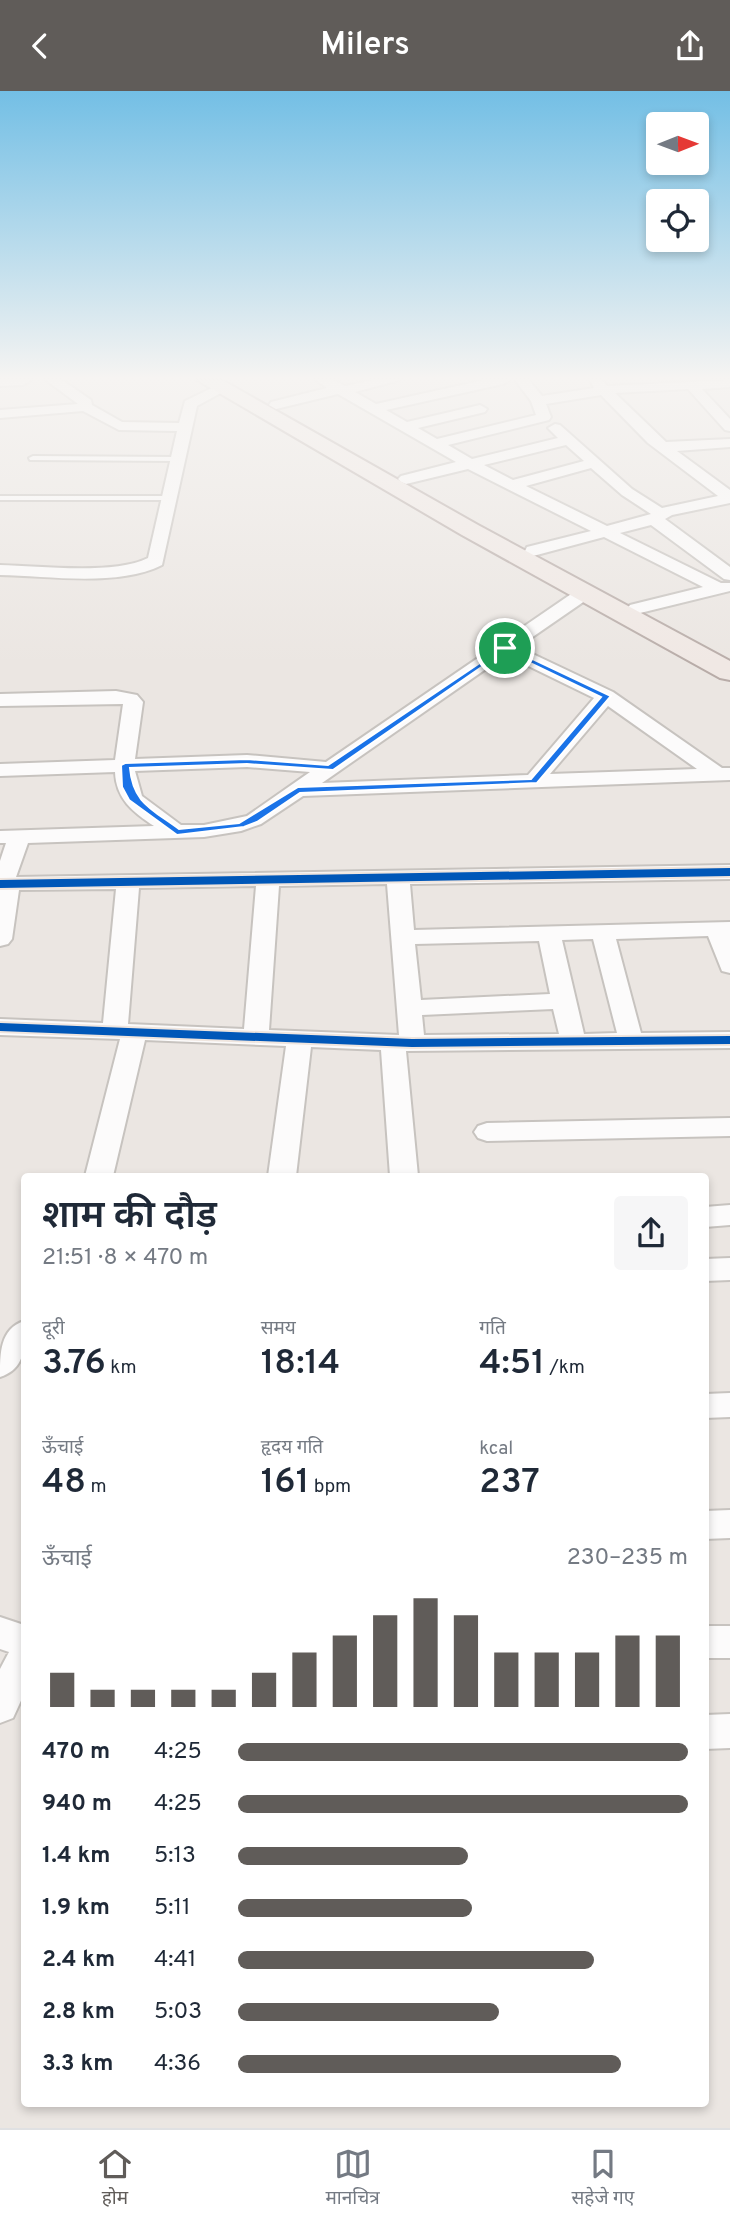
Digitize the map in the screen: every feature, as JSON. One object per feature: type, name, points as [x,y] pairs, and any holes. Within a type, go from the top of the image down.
[{"type":"highway","points":[[384,475],[730,672]]},
{"type":"highway","points":[[399,475],[730,661]]},
{"type":"street","points":[[0,570],[127,571],[151,566],[156,561],[174,475]]},
{"type":"street","points":[[407,479],[424,475]]},
{"type":"street","points":[[492,475],[604,532],[726,583]]},
{"type":"street","points":[[511,485],[549,475]]},
{"type":"street","points":[[608,475],[657,517],[726,583]]},
{"type":"street","points":[[701,475],[729,496]]},
{"type":"street","points":[[533,551],[729,496]]},
{"type":"street","points":[[636,609],[726,583]]},
{"type":"street","points":[[0,939],[9,837],[177,832],[241,825],[254,820],[586,592]]},
{"type":"street","points":[[505,648],[606,696],[723,774]]},
{"type":"street","points":[[534,781],[606,696]]},
{"type":"street","points":[[0,700],[116,697],[130,699],[133,702],[125,765],[127,787],[132,798],[177,832]]},
{"type":"street","points":[[0,770],[247,761],[330,768]]},
{"type":"street","points":[[298,790],[723,774]]},
{"type":"street","points":[[4,884],[730,872]]},
{"type":"street","points":[[398,879],[409,1008],[403,1043],[404,1173]]},
{"type":"street","points":[[256,1037],[268,880]]},
{"type":"street","points":[[100,1173],[125,1032],[128,882]]},
{"type":"street","points":[[403,937],[723,929],[730,966]]},
{"type":"street","points":[[603,932],[631,1041]]},
{"type":"street","points":[[549,933],[573,1042]]},
{"type":"street","points":[[409,1008],[564,1001]]},
{"type":"street","points":[[0,1027],[403,1043],[730,1040]]},
{"type":"street","points":[[282,1173],[299,1039]]},
{"type":"street","points":[[487,1132],[730,1127]]},
{"type":"street","points":[[709,1217],[730,1215]]},
{"type":"street","points":[[709,1270],[730,1269]]},
{"type":"street","points":[[0,1365],[21,1336]]},
{"type":"street","points":[[709,1406],[730,1405]]},
{"type":"street","points":[[709,1525],[730,1524]]},
{"type":"street","points":[[0,1706],[18,1639]]},
{"type":"street","points":[[709,1641],[730,1642]]},
{"type":"street","points":[[709,1732],[730,1731]]},
{"type":"lane","points":[[0,498],[169,498]]},
{"type":"cycle path","points":[[0,884],[730,872]]},
{"type":"cycle path","points":[[0,1027],[412,1043],[730,1040]]},
{"type":"route","points":[[505,648],[606,696],[534,781],[298,790],[254,820],[241,825],[224,829],[177,832],[132,798],[127,787],[125,765],[247,761],[330,768],[505,648]]}]
